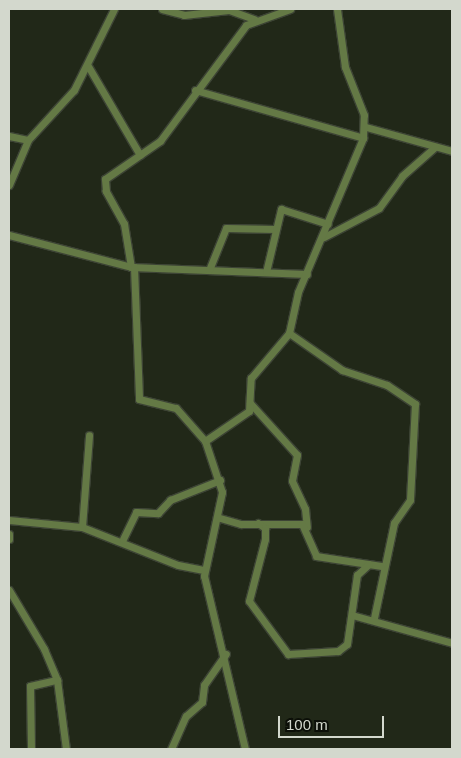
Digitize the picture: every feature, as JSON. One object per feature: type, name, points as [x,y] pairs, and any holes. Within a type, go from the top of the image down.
[{"type":"street","points":[[10,181],[28,140],[60,108],[88,66],[114,9]]},
{"type":"street","points":[[162,9],[184,15],[229,10],[254,19]]},
{"type":"street","points":[[245,749],[226,654],[204,570],[220,518],[220,480],[205,441],[176,408],[139,400],[133,267],[124,224],[104,182],[114,170],[160,141],[196,90],[254,19],[267,12],[290,9]]},
{"type":"street","points":[[205,441],[244,417],[250,403],[251,378],[289,332],[298,292],[324,237],[363,138],[366,127],[345,67],[337,9]]},
{"type":"street","points":[[88,66],[140,155]]},
{"type":"street","points":[[196,90],[363,138]]},
{"type":"street","points":[[366,127],[452,151]]},
{"type":"street","points":[[9,136],[28,140]]},
{"type":"street","points":[[324,237],[379,208],[402,176],[435,147]]},
{"type":"street","points":[[266,272],[275,229],[284,208],[328,224]]},
{"type":"street","points":[[209,270],[226,228],[275,229]]},
{"type":"street","points":[[9,235],[133,267],[307,274]]},
{"type":"street","points":[[289,332],[342,370],[387,385],[415,404],[410,500],[394,523],[381,566],[374,618]]},
{"type":"street","points":[[250,403],[297,455],[292,480],[305,509],[307,527],[316,556],[381,566]]},
{"type":"street","points":[[82,527],[90,435]]},
{"type":"street","points":[[123,540],[136,512],[158,513],[170,500],[220,480]]},
{"type":"street","points":[[220,518],[258,523],[286,521],[307,527]]},
{"type":"street","points":[[9,520],[82,527],[123,540],[178,565],[204,570]]},
{"type":"street","points":[[258,523],[265,528],[265,539],[249,600],[285,652],[293,655],[344,648],[352,630],[357,575],[369,564]]},
{"type":"street","points":[[9,534],[9,539]]},
{"type":"street","points":[[9,590],[44,649],[57,680],[66,749]]},
{"type":"street","points":[[352,615],[374,618],[452,643]]},
{"type":"street","points":[[172,749],[186,716],[202,702],[204,685],[226,654]]},
{"type":"street","points":[[31,749],[30,686],[57,680]]}]
